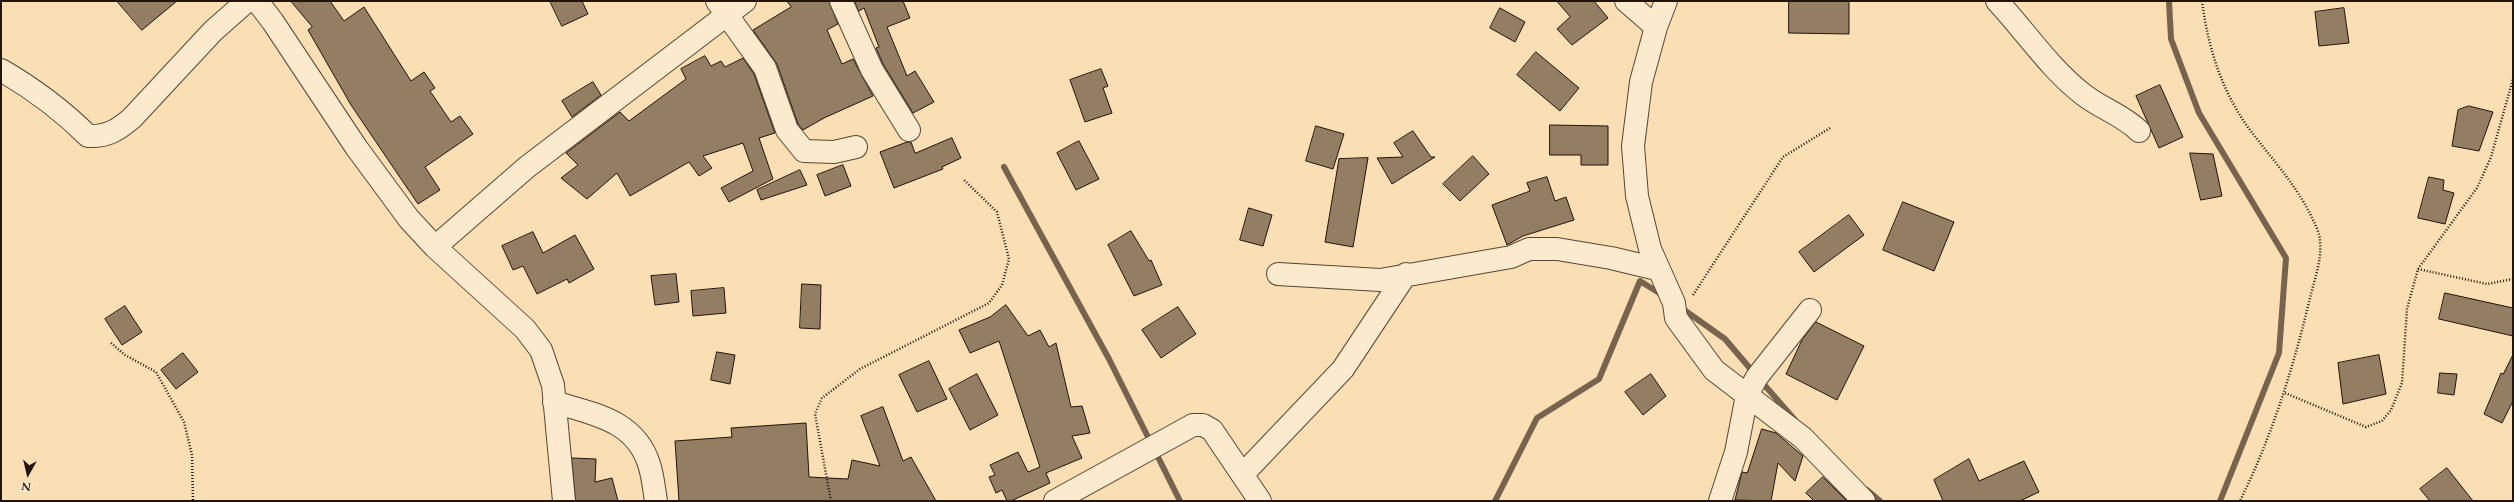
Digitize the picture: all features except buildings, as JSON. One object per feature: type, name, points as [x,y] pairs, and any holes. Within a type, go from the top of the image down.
[{"type":"street","points":[[1,70],[72,120],[88,136],[100,136],[118,130],[132,118],[213,31],[246,1]]},
{"type":"street","points":[[257,1],[273,22],[356,148],[409,219],[435,248],[525,329],[541,350],[549,369],[554,402],[564,501]]},
{"type":"street","points":[[435,248],[527,167],[722,7],[745,1]]},
{"type":"street","points":[[841,1],[872,70],[909,130]]},
{"type":"street","points":[[1626,1],[1656,27]]},
{"type":"street","points":[[1666,1],[1656,27],[1641,82],[1633,146],[1637,196],[1657,269],[1674,303],[1676,318],[1714,370],[1802,438],[1864,501]]},
{"type":"street","points":[[1997,1],[2063,77],[2084,95],[2106,110],[2127,119],[2139,131]]},
{"type":"street","points":[[722,7],[765,68],[787,130],[804,151],[834,152],[856,147]]},
{"type":"street","points":[[1278,274],[1380,280],[1406,274],[1511,257],[1529,249],[1573,251],[1657,269]]},
{"type":"street","points":[[1243,474],[1343,369],[1406,274]]},
{"type":"street","points":[[1720,501],[1736,452],[1747,395],[1757,376],[1810,310]]},
{"type":"street","points":[[554,402],[623,425],[642,448],[650,465],[656,501]]},
{"type":"street","points":[[1055,501],[1193,425],[1203,425],[1212,430],[1260,501]]},
{"type":"path","points":[[2202,1],[2213,58],[2222,85],[2249,129],[2282,170],[2314,220],[2319,234],[2320,251],[2316,274],[2285,393],[2265,446],[2240,501]]},
{"type":"path","points":[[2285,393],[2366,427],[2374,426],[2389,416],[2402,383],[2407,308],[2418,269],[2477,188],[2491,157],[2513,79]]},
{"type":"path","points":[[1676,318],[1783,157],[1830,128]]},
{"type":"path","points":[[831,501],[815,414],[822,398],[860,369],[989,303],[1002,285],[1009,259],[997,212],[963,179]]},
{"type":"path","points":[[2418,269],[2486,284],[2513,279]]},
{"type":"path","points":[[111,343],[125,355],[156,372],[184,422],[192,455],[193,501]]},
{"type":"waterway","points":[[2169,1],[2171,39],[2199,113],[2286,258],[2279,353],[2220,501]]},
{"type":"waterway","points":[[1004,167],[1109,359],[1180,501]]},
{"type":"waterway","points":[[1495,501],[1537,418],[1599,379],[1640,281],[1664,296]]},
{"type":"waterway","points":[[1680,307],[1725,339],[1754,373]]},
{"type":"waterway","points":[[1760,380],[1795,420]]},
{"type":"waterway","points":[[1867,490],[1880,501]]}]
